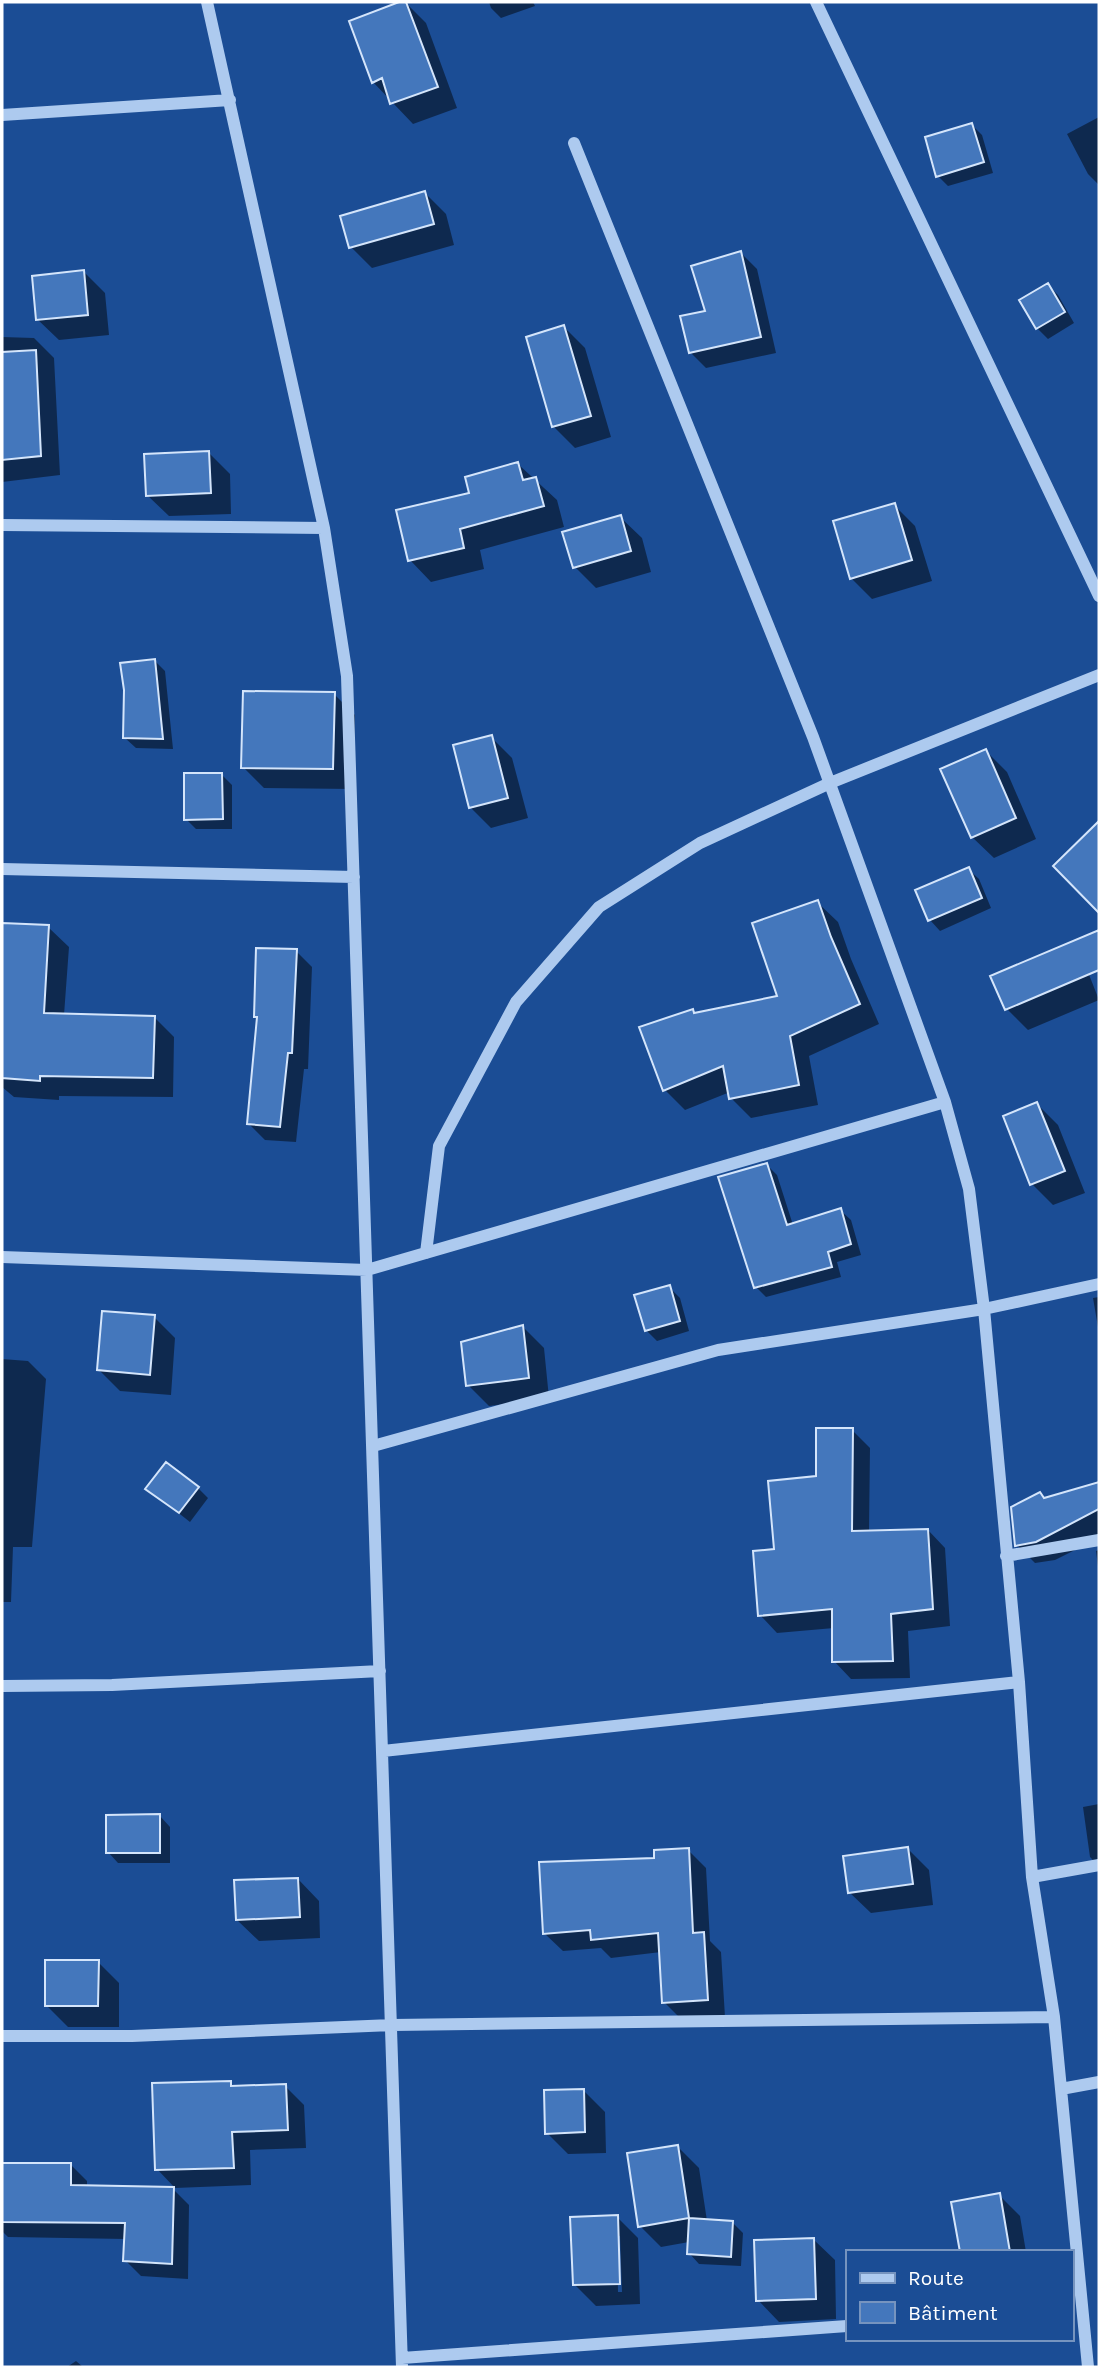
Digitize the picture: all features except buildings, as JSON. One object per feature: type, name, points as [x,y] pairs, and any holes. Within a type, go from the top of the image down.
[{"type":"street","points":[[207,2],[324,528],[347,676],[402,2363],[846,2326]]},
{"type":"street","points":[[816,2],[1099,596]]},
{"type":"street","points":[[2,115],[230,100]]},
{"type":"street","points":[[574,143],[813,737],[946,1102],[969,1189],[984,1309],[1019,1682],[1032,1877],[1054,2017],[1073,2250]]},
{"type":"street","points":[[2,525],[324,528]]},
{"type":"street","points":[[426,1253],[439,1146],[516,1002],[599,907],[700,843],[830,783],[1099,675]]},
{"type":"street","points":[[2,869],[354,877]]},
{"type":"street","points":[[2,1257],[367,1270],[946,1102]]},
{"type":"street","points":[[373,1446],[718,1350],[984,1309],[1099,1284]]},
{"type":"street","points":[[1006,1556],[1099,1540]]},
{"type":"street","points":[[2,1686],[112,1685],[380,1671]]},
{"type":"street","points":[[383,1751],[1019,1682]]},
{"type":"street","points":[[1032,1877],[1099,1865]]},
{"type":"street","points":[[2,2036],[132,2036],[392,2025],[1054,2017]]},
{"type":"street","points":[[1061,2089],[1099,2082]]},
{"type":"street","points":[[1073,2254],[1077,2309],[1087,2367]]}]
